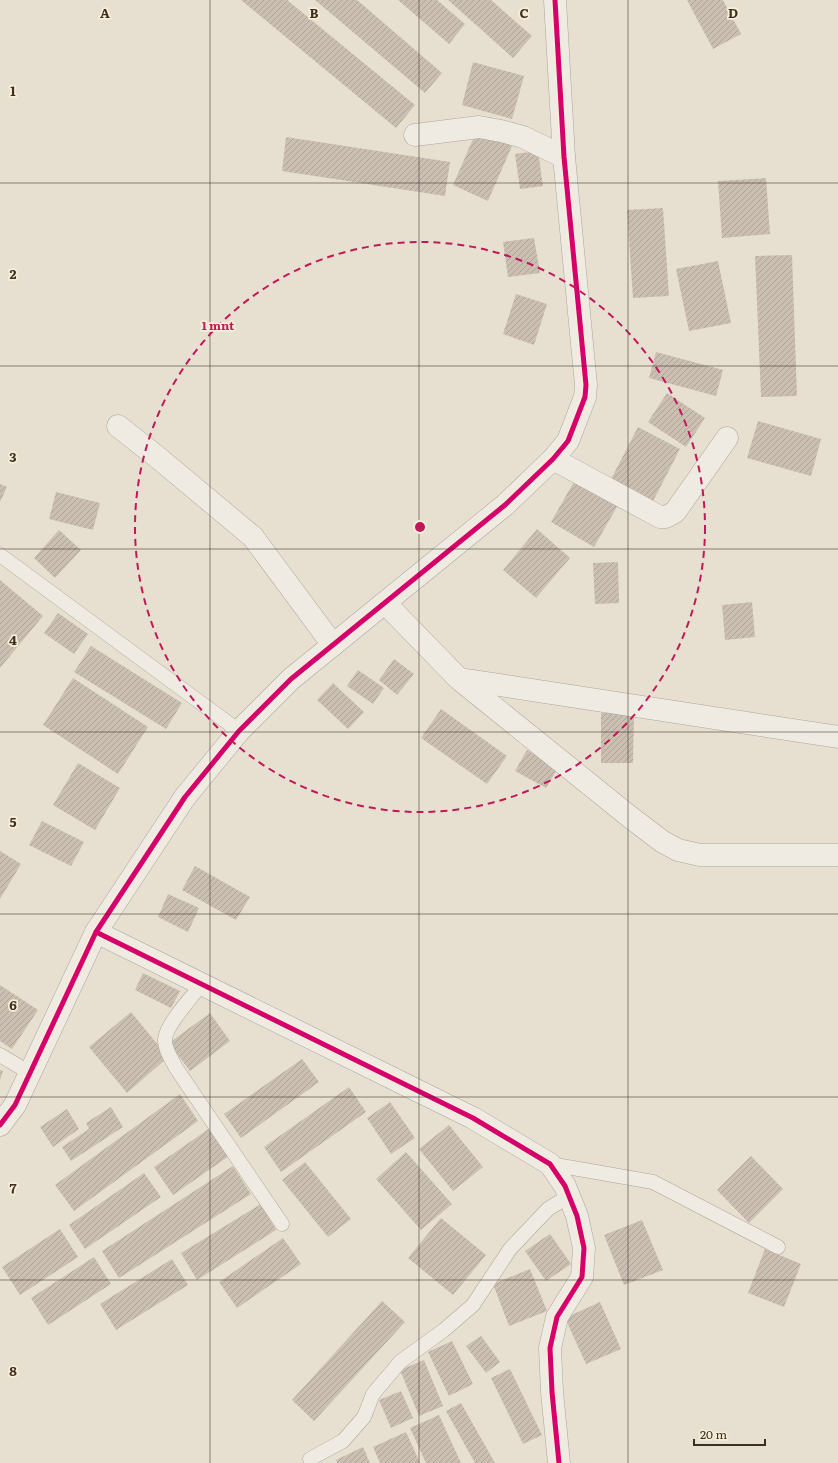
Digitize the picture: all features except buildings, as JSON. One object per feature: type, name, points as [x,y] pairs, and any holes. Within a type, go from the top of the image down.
[{"type":"street","points":[[0,1125],[15,1105],[96,932],[185,797],[239,731],[291,679],[505,505],[553,459],[568,442],[585,397],[586,385],[564,157],[555,0]]},
{"type":"street","points":[[415,134],[479,127],[486,128],[523,136],[564,157]]},
{"type":"street","points":[[118,426],[253,537],[333,645]]},
{"type":"street","points":[[553,459],[660,517],[666,517],[675,512],[727,438]]},
{"type":"street","points":[[385,603],[459,679],[663,842],[678,850],[700,855],[838,855]]},
{"type":"street","points":[[459,679],[838,736]]},
{"type":"street","points":[[96,932],[472,1118],[550,1164],[565,1186],[576,1216],[584,1248],[582,1278],[557,1317],[550,1348],[552,1392],[559,1463]]},
{"type":"lane","points":[[0,555],[239,731]]},
{"type":"lane","points":[[202,984],[168,1027],[165,1040],[168,1053],[176,1068],[282,1224]]},
{"type":"lane","points":[[0,1055],[30,1073]]},
{"type":"lane","points":[[550,1164],[653,1182],[778,1247]]},
{"type":"lane","points":[[310,1459],[343,1441],[364,1417],[373,1394],[400,1362],[444,1330],[473,1305],[510,1249],[548,1209],[569,1196]]},
{"type":"cycle path","points":[[0,1125],[15,1105],[96,932],[185,797],[239,731],[291,679],[505,505],[553,459],[568,441],[585,397],[586,385],[564,157],[555,0]]},
{"type":"cycle path","points":[[96,932],[473,1118],[550,1164],[565,1186],[577,1216],[584,1248],[582,1277],[557,1317],[550,1348],[552,1392],[559,1463]]}]
